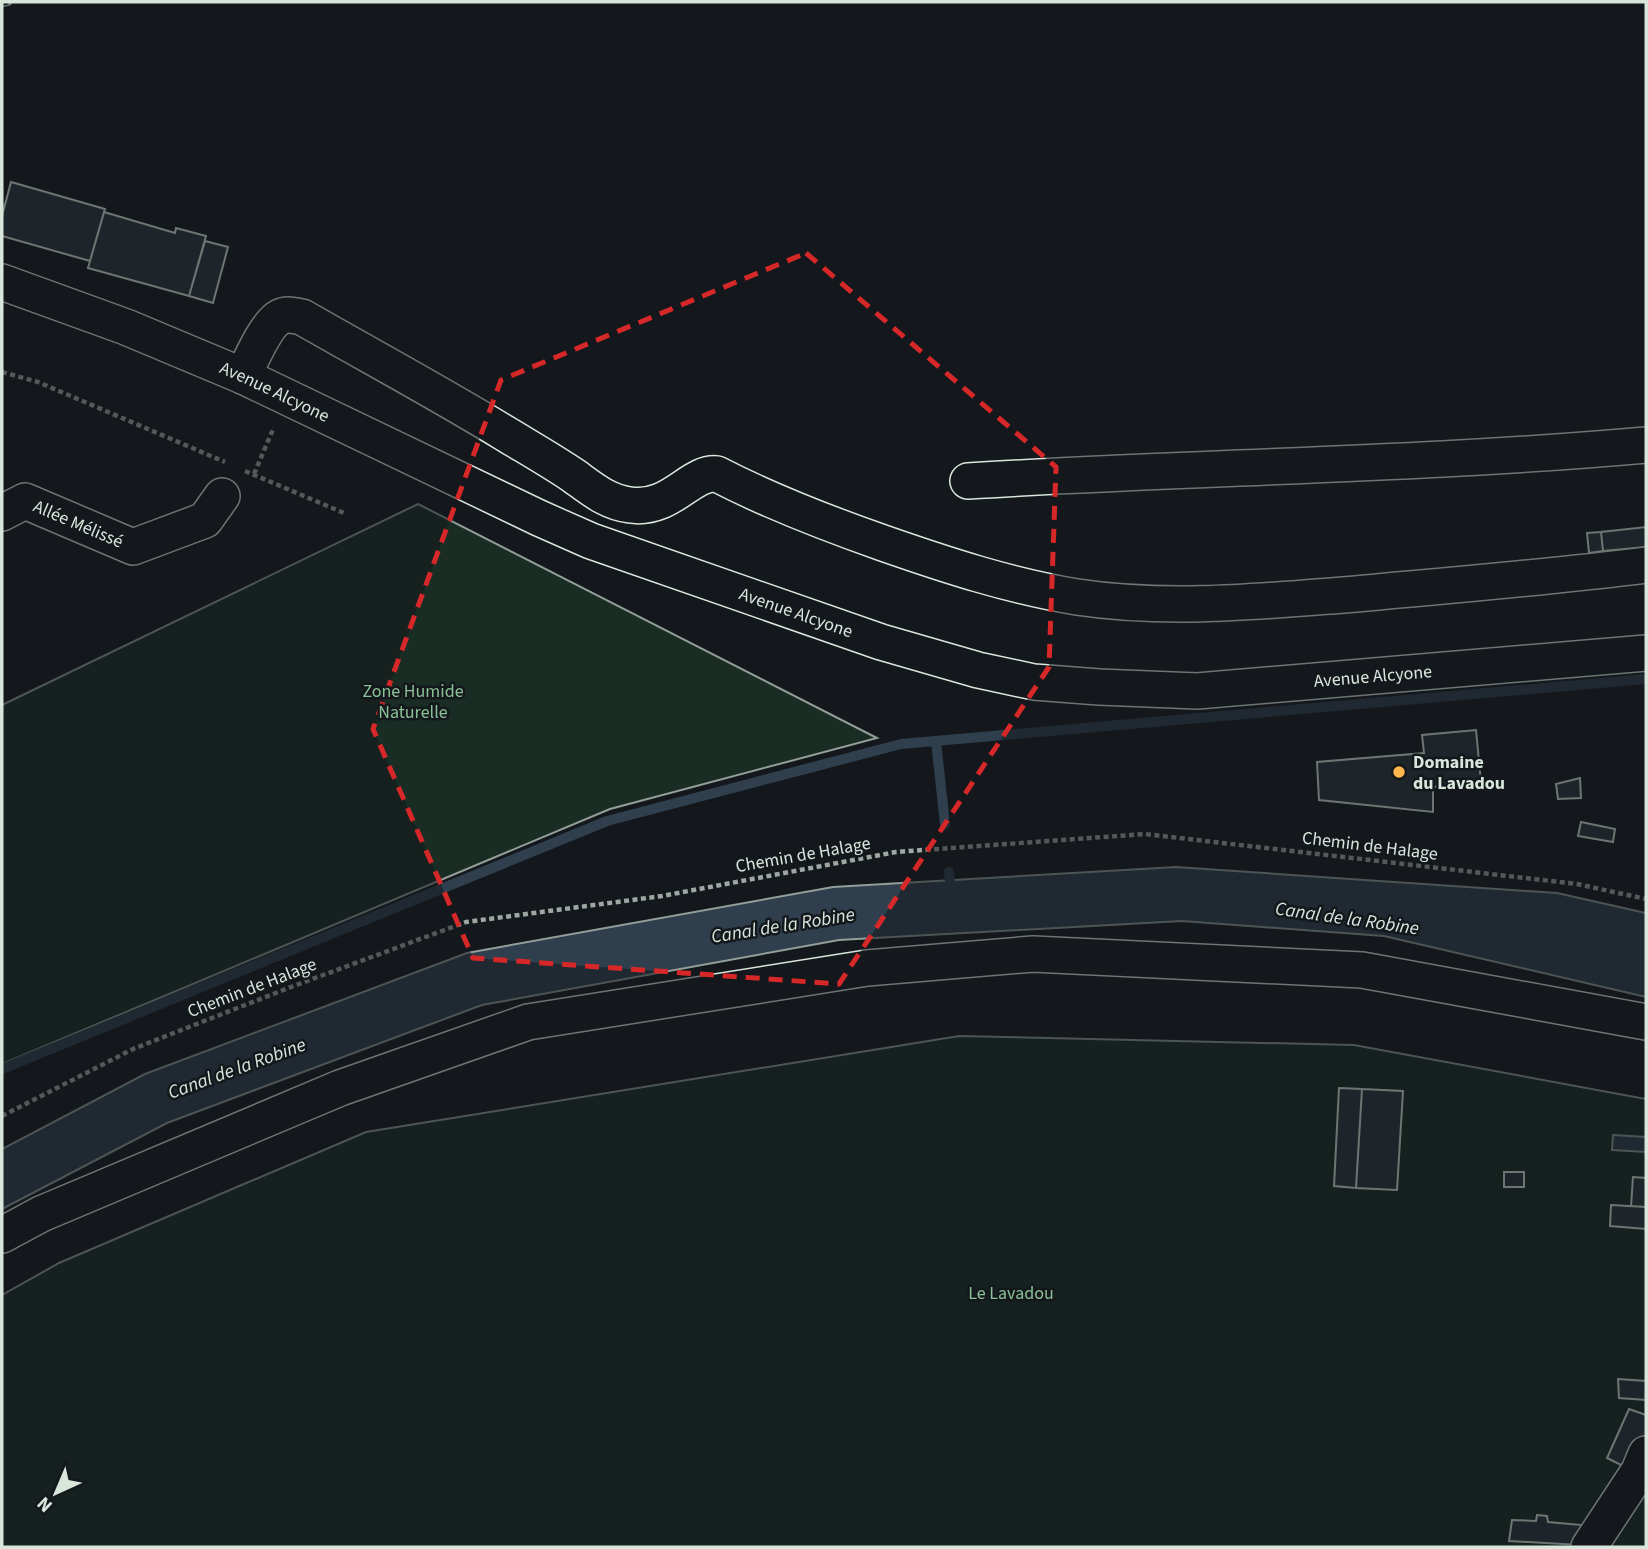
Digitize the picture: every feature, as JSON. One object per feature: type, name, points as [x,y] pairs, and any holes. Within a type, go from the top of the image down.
[{"type":"street","name":"Avenue Alcyone","points":[[2,282],[126,327],[243,376],[591,541],[881,642],[978,670],[1034,681],[1110,688],[1197,691],[1646,653]]},
{"type":"street","points":[[243,376],[271,325],[280,317],[290,314],[302,317],[504,432],[597,494],[615,503],[648,506],[664,501],[710,473],[717,474],[786,508],[944,564],[1005,582],[1077,597],[1149,604],[1218,605],[1549,577],[1646,565]]},
{"type":"street","points":[[968,481],[1133,471],[1543,454],[1646,445]]},
{"type":"street","name":"Allée Mélissé","points":[[2,513],[24,501],[133,547],[205,520],[230,476]]},
{"type":"street","points":[[2,1235],[41,1214],[340,1088],[528,1022],[867,968],[1033,954],[1362,970],[1646,1022]]},
{"type":"street","points":[[1590,1547],[1639,1471],[1646,1454]]},
{"type":"path","points":[[2,372],[38,382],[230,476],[254,474],[344,513]]},
{"type":"path","points":[[254,474],[286,397]]},
{"type":"path","name":"Chemin de Halage","points":[[2,1116],[133,1049],[466,922],[662,896],[896,852],[1145,834],[1577,884],[1646,899]]},
{"type":"highlighted area","points":[[806,253],[1056,467],[1049,667],[839,984],[473,958],[373,729],[501,380]]},
{"type":"green space","name":"Zone Humide Naturelle","points":[[418,504],[877,738],[610,809],[2,1064],[2,705]]},
{"type":"green space","name":"Le Lavadou","points":[[959,1036],[1354,1045],[1646,1099],[1646,1547],[2,1547],[2,1295],[59,1263],[366,1132]]},
{"type":"water","name":"Canal de la Robine","points":[[1176,867],[1557,893],[1646,913],[1646,997],[1384,936],[1182,921],[839,940],[482,1005],[167,1123],[2,1209],[2,1149],[145,1074],[467,953],[833,887]]},
{"type":"water","points":[[1613,1135],[1646,1137],[1646,1152],[1612,1150]]},
{"type":"building","points":[[11,182],[105,209],[90,261],[2,236],[2,216]]},
{"type":"building","points":[[104,212],[175,233],[176,228],[206,236],[189,296],[88,268]]},
{"type":"building","points":[[205,241],[228,247],[213,303],[189,296]]},
{"type":"building","points":[[1646,527],[1646,547],[1603,551],[1601,532]]},
{"type":"building","points":[[1601,532],[1603,551],[1589,553],[1587,533]]},
{"type":"building","name":"Domaine du Lavadou","points":[[1476,730],[1481,782],[1433,787],[1433,812],[1319,800],[1317,762],[1424,753],[1422,735]]},
{"type":"building","points":[[1580,778],[1581,798],[1558,799],[1556,784]]},
{"type":"building","points":[[1581,822],[1615,829],[1613,842],[1578,836]]},
{"type":"building","points":[[1339,1088],[1362,1089],[1356,1188],[1334,1186]]},
{"type":"building","points":[[1362,1089],[1403,1091],[1397,1190],[1356,1188]]},
{"type":"building","points":[[1504,1172],[1524,1172],[1524,1187],[1504,1187]]},
{"type":"building","points":[[1633,1177],[1646,1178],[1646,1207],[1631,1206]]},
{"type":"building","points":[[1611,1205],[1646,1207],[1646,1229],[1610,1226]]},
{"type":"building","points":[[1618,1379],[1646,1381],[1646,1400],[1619,1398]]},
{"type":"building","points":[[1629,1409],[1646,1415],[1646,1434],[1629,1469],[1607,1458]]},
{"type":"building","points":[[1537,1515],[1547,1516],[1548,1522],[1593,1526],[1580,1545],[1509,1541],[1512,1520],[1536,1521]]},
{"type":"waterway","points":[[2,1069],[607,821],[901,744],[1646,679]]},
{"type":"waterway","points":[[936,741],[945,825]]},
{"type":"waterway","points":[[949,872],[951,891]]},
{"type":"railway","points":[[2,3],[8,2]]},
{"type":"place","name":"Domaine du Lavadou","points":[[1399,772]]}]
